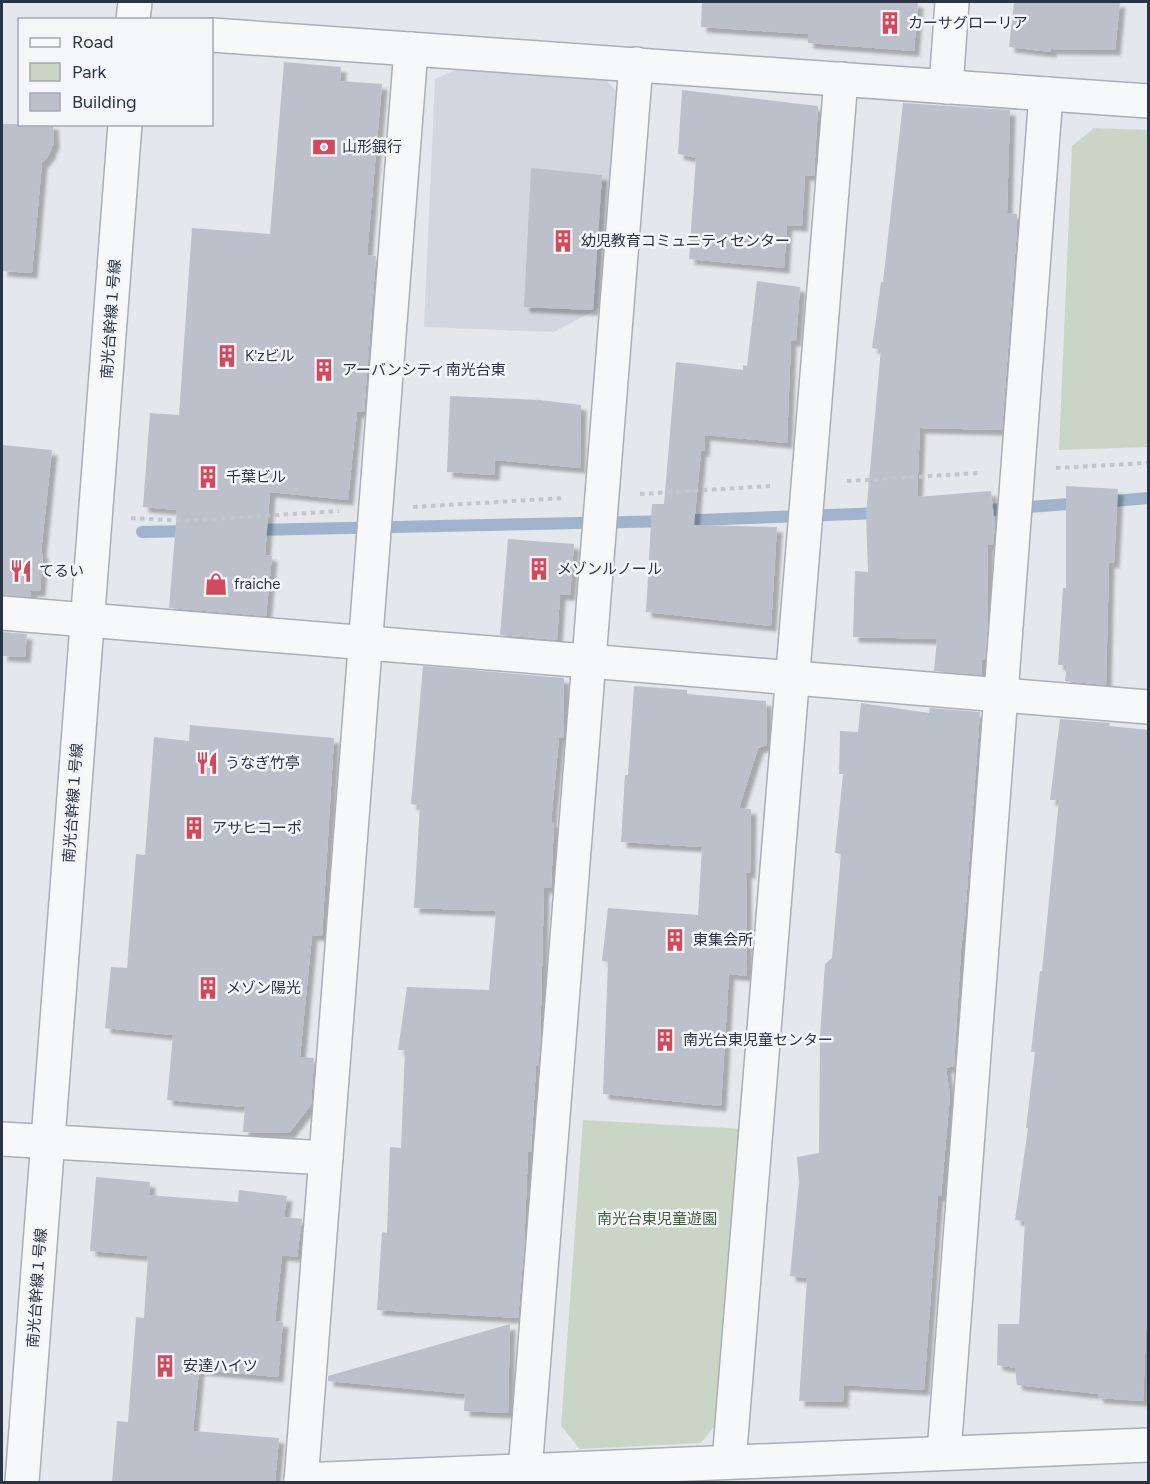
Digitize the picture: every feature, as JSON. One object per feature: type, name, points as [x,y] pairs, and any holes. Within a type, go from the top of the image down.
[{"type":"street","points":[[133,18],[135,2]]},
{"type":"street","points":[[946,87],[952,2]]},
{"type":"street","points":[[213,34],[1149,101]]},
{"type":"street","points":[[411,49],[301,1481],[729,1462],[846,1470],[944,1453],[1149,1445]]},
{"type":"street","points":[[525,1471],[636,64]]},
{"type":"street","points":[[729,1462],[841,79]]},
{"type":"street","points":[[944,1453],[1046,94]]},
{"type":"street","name":"南光台幹線１号線","points":[[22,1482],[125,126]]},
{"type":"street","points":[[2,613],[1149,707]]},
{"type":"street","points":[[2,1140],[326,1158]]},
{"type":"shaded area","points":[[476,60],[596,69],[618,93],[601,307],[554,332],[424,327],[435,79]]},
{"type":"green space","points":[[1094,128],[1148,130],[1148,447],[1059,450],[1072,146]]},
{"type":"green space","name":"南光台東児童遊園","points":[[583,1120],[745,1129],[722,1416],[701,1443],[580,1449],[561,1426]]},
{"type":"building","points":[[702,2],[918,2],[914,51],[808,43],[808,34],[701,27]]},
{"type":"building","points":[[1014,2],[1120,2],[1115,50],[1051,49],[1051,52],[1009,47]]},
{"type":"building","points":[[284,62],[341,67],[340,81],[382,84],[367,255],[376,256],[364,412],[357,412],[348,500],[270,492],[265,555],[272,556],[266,616],[169,608],[177,510],[143,507],[150,413],[179,415],[192,228],[270,234]]},
{"type":"building","points":[[682,90],[818,106],[814,176],[805,175],[802,226],[787,225],[784,268],[689,259],[696,158],[678,154]]},
{"type":"building","points":[[903,103],[1010,110],[1007,213],[1017,214],[1017,229],[1002,430],[920,428],[917,497],[991,491],[995,525],[993,544],[988,545],[988,619],[985,660],[982,660],[981,675],[934,671],[937,639],[853,637],[855,571],[868,572],[866,514],[881,349],[872,348],[881,282],[883,282]]},
{"type":"building","points":[[2,124],[53,126],[54,142],[49,155],[42,163],[32,273],[2,271]]},
{"type":"building","name":"幼児教育コミュニティセンター","points":[[531,168],[602,175],[593,310],[524,307]]},
{"type":"building","points":[[757,281],[800,287],[796,341],[791,341],[787,443],[705,435],[704,451],[701,451],[694,525],[777,527],[771,626],[646,612],[652,504],[664,504],[676,362],[743,370],[743,365],[747,366]]},
{"type":"building","points":[[450,396],[540,400],[581,405],[580,468],[495,460],[494,475],[447,472]]},
{"type":"building","points":[[2,445],[52,450],[41,553],[43,553],[40,591],[31,591],[31,597],[2,595]]},
{"type":"building","points":[[1066,486],[1118,489],[1114,563],[1109,562],[1106,685],[1065,681],[1067,665],[1058,665],[1063,588],[1066,588]]},
{"type":"building","name":"メゾンルノール","points":[[508,539],[574,544],[570,595],[560,595],[557,640],[500,635]]},
{"type":"building","points":[[2,632],[27,634],[25,657],[2,656]]},
{"type":"building","points":[[423,666],[564,678],[564,738],[559,738],[551,822],[554,822],[551,888],[544,888],[540,1048],[538,1066],[536,1066],[531,1152],[528,1151],[524,1249],[518,1318],[377,1310],[382,1232],[387,1233],[390,1147],[401,1148],[405,1050],[398,1050],[407,987],[489,990],[496,911],[414,908],[420,805],[411,804]]},
{"type":"building","points":[[634,686],[687,690],[687,694],[766,701],[767,745],[758,748],[739,808],[751,809],[750,873],[746,873],[747,976],[729,974],[721,1106],[603,1094],[608,962],[602,961],[608,908],[698,915],[702,847],[621,842]]},
{"type":"building","points":[[861,703],[929,713],[930,708],[980,712],[954,1066],[946,1068],[950,1095],[941,1196],[938,1196],[924,1390],[844,1385],[843,1402],[799,1401],[807,1278],[790,1276],[799,1182],[797,1157],[819,1153],[820,1036],[825,964],[832,958],[841,854],[835,853],[843,774],[839,774],[840,731],[858,732]]},
{"type":"building","points":[[1060,719],[1110,723],[1109,726],[1149,730],[1149,1309],[1147,1308],[1143,1401],[1098,1398],[1098,1394],[1017,1385],[1015,1368],[997,1365],[998,1324],[1019,1324],[1025,1221],[1015,1220],[1028,1128],[1026,1128],[1035,1052],[1031,1052],[1040,971],[1042,971],[1059,800],[1050,800]]},
{"type":"building","points":[[190,725],[334,738],[322,936],[312,935],[300,1057],[314,1058],[311,1105],[289,1133],[243,1132],[245,1107],[167,1100],[173,1035],[105,1028],[111,967],[127,968],[136,854],[145,855],[154,737],[189,741]]},
{"type":"building","points":[[96,1177],[150,1182],[149,1195],[238,1202],[239,1190],[287,1196],[284,1217],[302,1219],[297,1257],[282,1255],[275,1321],[283,1322],[278,1377],[199,1370],[193,1431],[279,1438],[275,1482],[112,1482],[117,1421],[128,1422],[136,1317],[144,1318],[148,1256],[90,1251]]},
{"type":"building","points":[[510,1324],[508,1413],[464,1411],[465,1394],[328,1381],[328,1376]]},
{"type":"waterway","points":[[1103,502],[1148,498]]},
{"type":"waterway","points":[[977,511],[1082,503]]},
{"type":"waterway","points":[[251,530],[673,521],[881,513]]},
{"type":"waterway","points":[[142,532],[192,531]]},
{"type":"place","name":"カーサグローリア","points":[[890,23]]},
{"type":"place","name":"山形銀行","points":[[324,147]]},
{"type":"place","name":"幼児教育コミュニティセンター","points":[[563,241]]},
{"type":"place","name":"K'zビル","points":[[227,356]]},
{"type":"place","name":"アーバンシティ南光台東","points":[[324,370]]},
{"type":"place","name":"千葉ビル","points":[[208,477]]},
{"type":"place","name":"メゾンルノール","points":[[539,569]]},
{"type":"place","name":"てるい","points":[[21,571]]},
{"type":"place","name":"fraiche","points":[[216,584]]},
{"type":"place","name":"うなぎ竹亭","points":[[207,763]]},
{"type":"place","name":"アサヒコーポ","points":[[194,828]]},
{"type":"place","name":"東集会所","points":[[675,940]]},
{"type":"place","name":"メゾン陽光","points":[[208,988]]},
{"type":"place","name":"南光台東児童センター","points":[[665,1040]]},
{"type":"place","name":"安達ハイツ","points":[[165,1366]]}]
